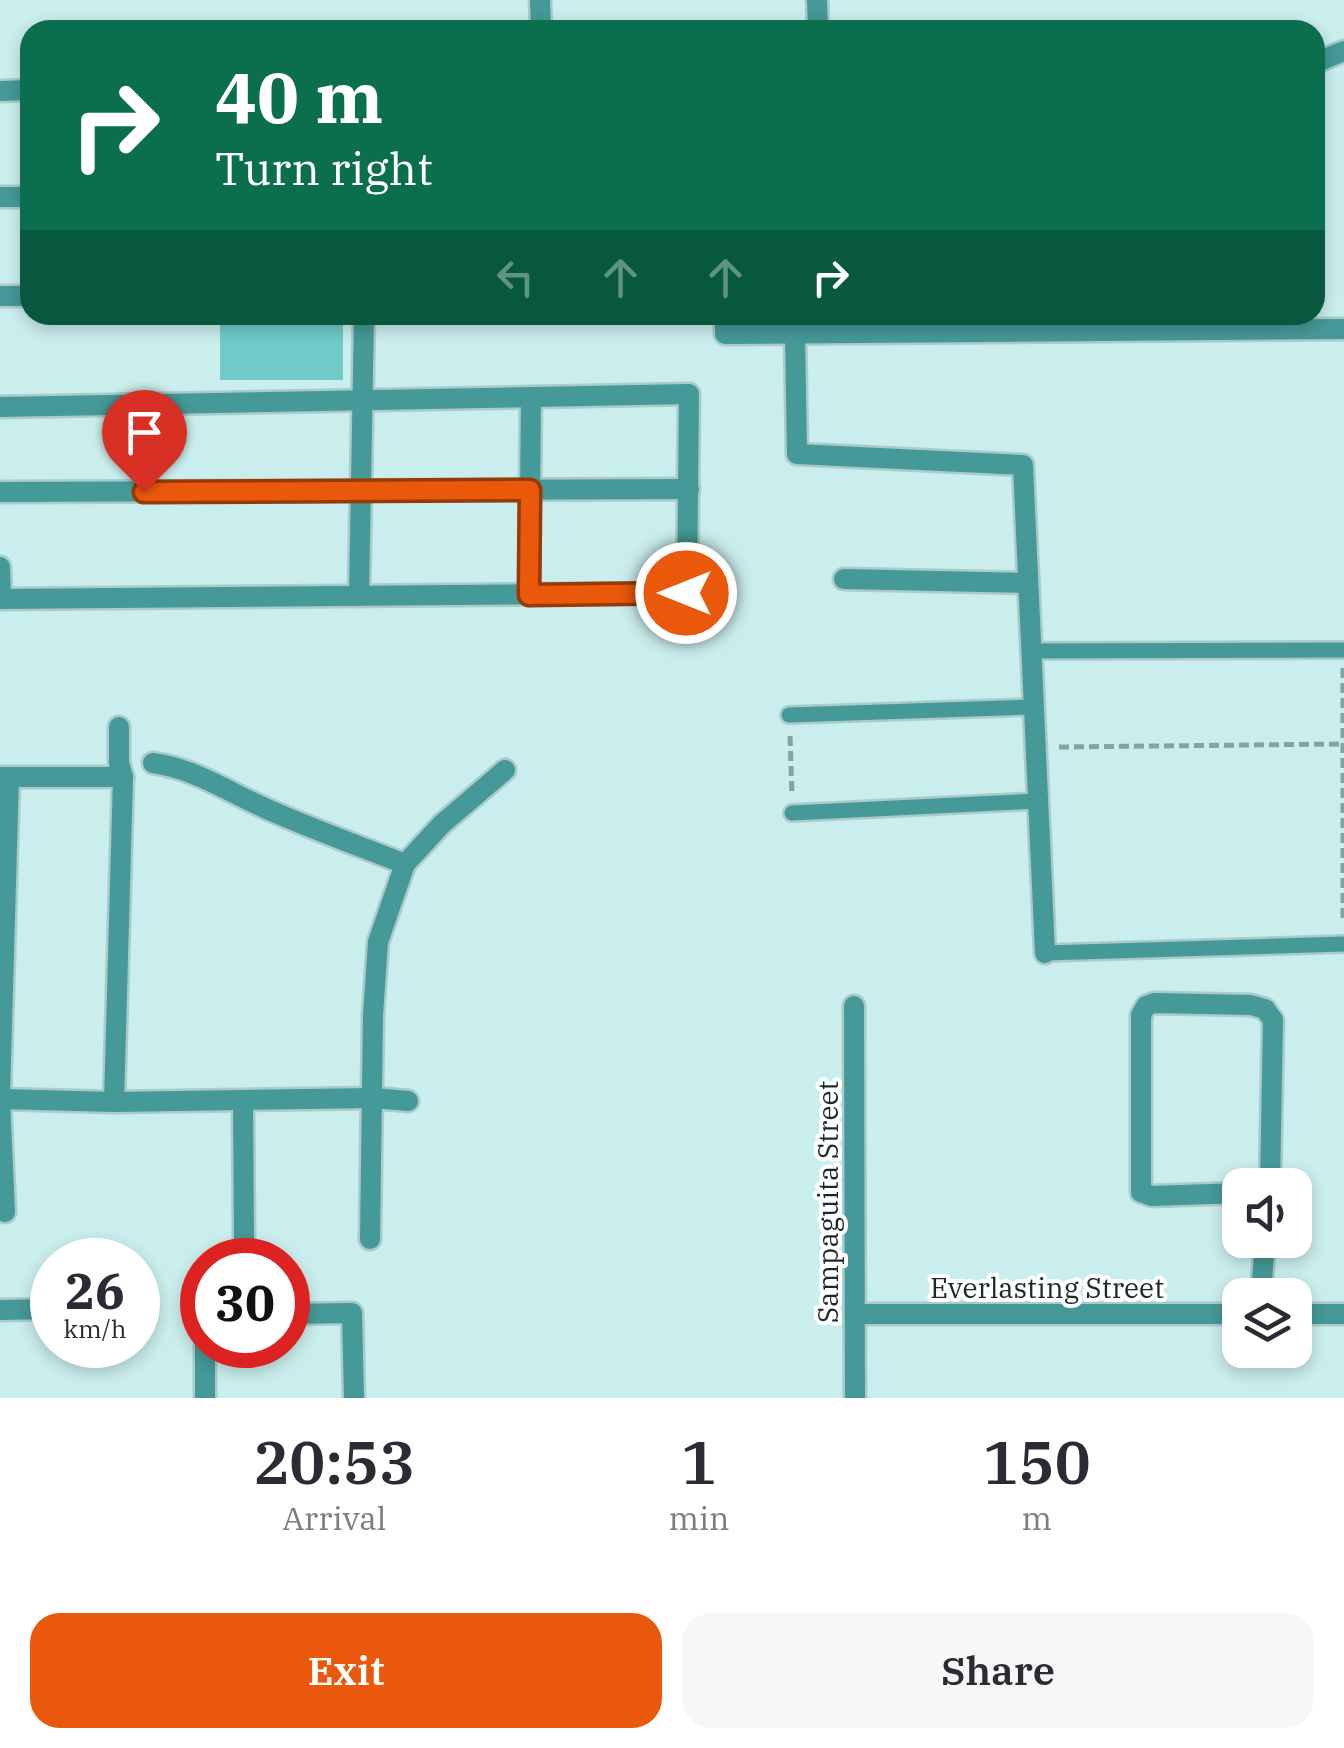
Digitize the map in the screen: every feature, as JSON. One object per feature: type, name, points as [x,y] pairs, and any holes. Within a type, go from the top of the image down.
[{"type":"street","points":[[359,596],[364,325]]},
{"type":"street","points":[[732,325],[795,334],[1344,329]]},
{"type":"street","points":[[795,334],[797,454],[1023,465],[1045,953]]},
{"type":"street","points":[[0,407],[689,394],[686,593],[1,600],[0,568]]},
{"type":"street","points":[[529,595],[531,397]]},
{"type":"street","points":[[0,492],[689,489]]},
{"type":"street","points":[[844,580],[1028,583]]},
{"type":"street","points":[[114,1102],[123,776],[119,727]]},
{"type":"street","points":[[152,763],[200,775],[264,808],[405,864]]},
{"type":"street","points":[[370,1239],[378,942],[405,864],[442,824],[505,770]]},
{"type":"street","points":[[5,1212],[0,1098],[4,777],[123,776]]},
{"type":"street","points":[[1222,1194],[1152,1196],[1141,1192],[1141,1014],[1146,1006],[1251,1004],[1265,1009],[1273,1020],[1270,1168]]},
{"type":"street","name":"Sampaguita Street","points":[[854,1006],[855,1398]]},
{"type":"street","points":[[0,1098],[114,1102],[374,1098],[408,1101]]},
{"type":"street","points":[[244,1101],[244,1238]]},
{"type":"street","points":[[0,1310],[30,1309]]},
{"type":"street","points":[[310,1314],[352,1313],[354,1398]]},
{"type":"street","name":"Everlasting Street","points":[[855,1314],[1222,1314]]},
{"type":"street","points":[[1312,1314],[1344,1314]]},
{"type":"street","points":[[205,1368],[205,1398]]},
{"type":"lane","points":[[1032,650],[1343,650]]},
{"type":"lane","points":[[789,715],[1033,707]]},
{"type":"lane","points":[[792,813],[1038,801]]},
{"type":"lane","points":[[1045,953],[1344,944]]},
{"type":"path","points":[[1343,650],[1344,944]]},
{"type":"path","points":[[789,715],[792,813]]},
{"type":"path","points":[[1036,748],[1343,744]]},
{"type":"shaded area","points":[[220,325],[343,325],[343,380],[220,380]]},
{"type":"route","points":[[144,492],[530,490],[529,595],[686,593]]}]
